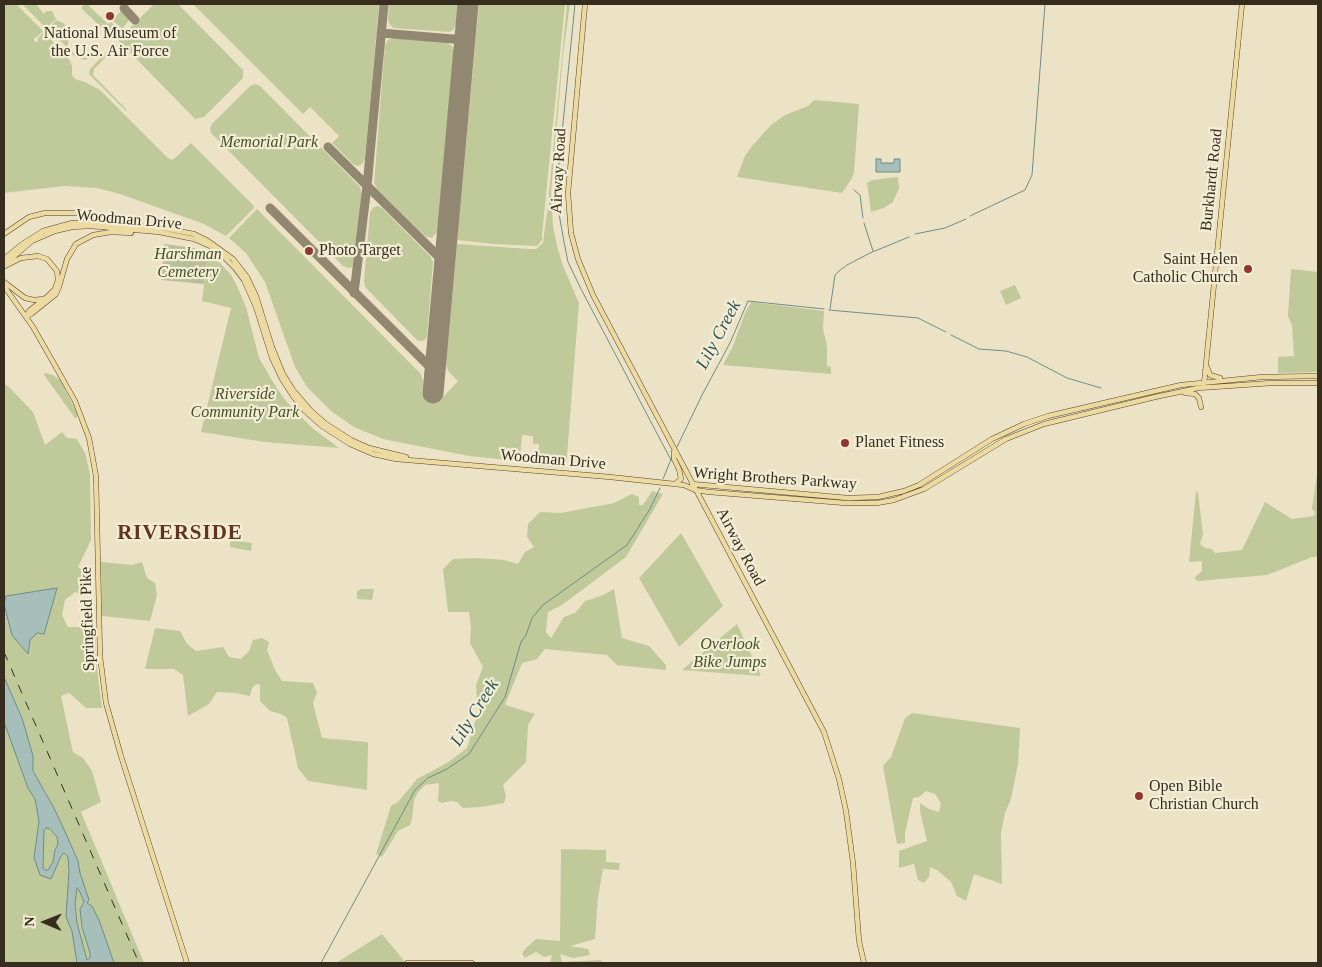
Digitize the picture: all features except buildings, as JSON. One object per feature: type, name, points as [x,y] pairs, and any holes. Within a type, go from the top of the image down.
[{"type":"main road","name":"Airway Road","points":[[585,4],[568,193],[571,234],[578,260],[593,295],[816,715],[827,740],[839,778],[846,811],[853,863],[859,940],[864,963]]},
{"type":"main road","name":"Burkhardt Road","points":[[1204,385],[1242,4]]},
{"type":"main road","points":[[4,234],[30,217],[45,212],[78,213],[137,226]]},
{"type":"main road","name":"Woodman Drive","points":[[4,259],[34,236],[56,226],[84,222],[163,228],[194,234],[214,244],[233,259],[247,277],[256,296],[275,357],[283,374],[311,412],[352,440],[384,453],[420,460]]},
{"type":"main road","name":"Woodman Drive","points":[[4,265],[32,241],[66,228],[90,226],[168,233],[194,239],[210,246],[230,262],[240,274],[251,294],[277,370],[293,396],[312,418],[341,439],[364,451],[396,459],[684,485]]},
{"type":"main road","points":[[26,317],[56,294],[69,255],[76,244],[82,240],[93,235],[112,232],[168,233]]},
{"type":"main road","points":[[4,265],[27,257],[38,256],[47,259],[54,267],[58,276],[57,285],[48,296],[29,311],[26,317]]},
{"type":"main road","points":[[4,282],[29,300],[38,300],[48,296]]},
{"type":"main road","name":"Springfield Pike","points":[[4,286],[26,317],[75,400],[93,452],[96,488],[100,656],[106,703],[187,963]]},
{"type":"main road","points":[[1206,360],[1207,371],[1216,378],[1318,376]]},
{"type":"main road","points":[[1204,385],[1239,379]]},
{"type":"main road","points":[[1204,385],[1318,383]]},
{"type":"main road","name":"Wright Brothers Parkway","points":[[684,485],[709,492],[845,503],[877,503],[894,500],[914,494],[934,484],[1006,439],[1033,428],[1204,385]]},
{"type":"main road","name":"Wright Brothers Parkway","points":[[694,487],[733,488],[848,498],[878,498],[919,485],[992,439],[1024,424],[1048,416],[1160,389],[1204,385]]},
{"type":"main road","points":[[1170,394],[1195,394],[1199,398],[1201,407]]},
{"type":"main road","points":[[674,450],[674,459],[681,478],[680,481],[674,484]]},
{"type":"main road","points":[[706,509],[704,496],[709,492]]},
{"type":"main road","points":[[407,963],[472,963]]},
{"type":"green space","points":[[4,4],[16,4],[43,31],[34,38],[34,41],[38,42],[38,38],[44,32],[68,57],[72,66],[72,75],[75,79],[100,90],[168,158],[172,160],[191,143],[254,206],[253,209],[226,236],[204,224],[120,194],[97,188],[64,186],[4,193]]},
{"type":"green space","points":[[22,4],[36,4],[44,14],[46,11],[52,11],[56,19],[46,28]]},
{"type":"green space","points":[[85,4],[108,24],[111,22],[119,30],[113,37],[109,36],[112,32],[109,35],[81,8]]},
{"type":"green space","name":"Memorial Park","points":[[154,4],[178,4],[243,70],[243,78],[204,117],[195,119],[118,40]]},
{"type":"green space","points":[[193,4],[379,4],[365,159],[362,164],[358,166],[353,164],[332,143],[339,136],[310,107],[303,114]]},
{"type":"green space","points":[[389,4],[458,4],[456,24],[453,30],[449,32],[394,28],[388,20]]},
{"type":"green space","points":[[479,4],[565,4],[542,240],[537,246],[457,240]]},
{"type":"green space","points":[[567,4],[570,4],[563,55],[551,192],[553,226],[557,246],[563,266],[579,303],[566,468],[469,456],[383,439],[354,427],[331,411],[307,387],[295,367],[265,282],[246,253],[229,238],[257,209],[421,374],[423,382],[422,394],[444,396],[458,381],[448,371],[446,364],[457,244],[536,249],[543,243],[549,207]],"holes":[[[522,435],[533,436],[533,444],[539,444],[538,459],[527,458],[526,460],[520,460]]]},
{"type":"green space","points":[[122,10],[130,19],[122,29],[112,20]]},
{"type":"green space","points":[[56,20],[65,24],[65,28],[72,35],[68,40],[67,46],[77,57],[87,58],[94,46],[97,51],[96,55],[85,60],[74,56],[63,43],[47,30]]},
{"type":"green space","points":[[394,38],[446,42],[452,46],[454,51],[437,232],[432,238],[425,236],[377,189],[374,183],[385,45],[388,40]]},
{"type":"green space","points":[[114,45],[116,47],[94,69],[93,75],[126,111],[89,74],[90,69]]},
{"type":"green space","points":[[255,84],[260,86],[360,187],[362,194],[355,263],[352,267],[343,266],[211,133],[210,128],[212,124],[250,86]]},
{"type":"green space","points":[[814,100],[859,104],[854,172],[842,193],[737,177],[745,156],[771,125],[785,115],[808,106]]},
{"type":"green space","points":[[898,177],[899,188],[893,202],[884,208],[871,212],[867,183],[872,180]]},
{"type":"green space","points":[[378,206],[430,256],[433,262],[427,336],[425,340],[417,340],[365,287],[370,212],[374,207]]},
{"type":"green space","name":"Harshman Cemetery","points":[[164,244],[194,248],[208,255],[204,284],[161,280]]},
{"type":"green space","name":"Riverside Community Park","points":[[208,255],[220,263],[231,275],[237,286],[246,307],[259,358],[276,387],[285,400],[311,427],[339,448],[265,442],[201,432],[231,308],[202,301]]},
{"type":"green space","points":[[1291,269],[1318,272],[1318,372],[1278,373],[1278,357],[1294,356],[1292,326],[1288,316]]},
{"type":"green space","points":[[1015,285],[1021,298],[1006,305],[1000,291]]},
{"type":"green space","points":[[751,302],[824,311],[823,329],[827,346],[827,366],[831,367],[831,374],[723,365]]},
{"type":"green space","points":[[45,373],[53,375],[60,380],[77,413],[77,418],[75,418],[44,375]]},
{"type":"green space","points":[[4,384],[33,412],[45,445],[62,432],[67,438],[77,439],[85,453],[90,474],[91,540],[78,567],[88,574],[89,584],[84,595],[75,592],[65,600],[62,615],[68,627],[95,627],[97,668],[102,708],[86,708],[69,693],[61,696],[73,752],[83,758],[92,771],[101,802],[81,812],[144,963],[4,963]]},
{"type":"green space","points":[[1318,468],[1318,557],[1312,557],[1267,575],[1198,581],[1194,578],[1202,571],[1202,561],[1189,562],[1196,491],[1198,493],[1203,534],[1200,544],[1205,548],[1212,549],[1215,553],[1242,550],[1265,502],[1292,519],[1314,516],[1315,512],[1312,509]]},
{"type":"green space","points":[[652,491],[663,494],[626,557],[562,605],[548,612],[546,632],[551,638],[564,617],[575,613],[585,601],[614,589],[622,638],[649,646],[666,665],[666,670],[617,665],[607,655],[545,649],[537,659],[522,663],[505,705],[535,714],[528,725],[526,762],[503,785],[506,796],[504,803],[463,808],[457,802],[442,803],[438,801],[439,783],[425,785],[418,792],[414,800],[410,825],[398,831],[382,857],[376,854],[391,806],[398,802],[417,779],[447,763],[467,748],[478,712],[476,685],[483,667],[470,643],[469,612],[448,612],[443,569],[453,559],[504,560],[518,564],[525,552],[534,547],[527,537],[528,524],[540,512],[561,513],[614,503],[632,494],[639,497],[639,505],[643,505]]},
{"type":"green space","points":[[681,533],[723,606],[679,647],[639,578]]},
{"type":"green space","points":[[230,540],[252,543],[251,551],[230,547]]},
{"type":"green space","points":[[101,562],[132,565],[142,562],[147,578],[155,583],[157,595],[150,621],[102,616]]},
{"type":"green space","points":[[361,589],[374,589],[372,600],[357,599],[357,591]]},
{"type":"green space","name":"Overlook Bike Jumps","points":[[737,624],[761,676],[682,670]]},
{"type":"green space","points":[[155,628],[180,631],[187,644],[196,651],[223,647],[229,657],[241,659],[249,651],[253,640],[262,638],[269,642],[267,650],[275,670],[282,681],[313,683],[317,692],[313,703],[322,738],[368,742],[367,790],[308,781],[298,768],[287,718],[270,711],[260,701],[260,685],[256,684],[252,688],[250,696],[217,692],[209,704],[188,716],[183,675],[174,669],[145,669]]},
{"type":"green space","points":[[912,713],[1020,728],[1018,764],[1011,799],[1005,813],[1001,833],[1002,884],[974,874],[966,901],[957,896],[951,882],[937,870],[930,867],[929,877],[924,883],[918,880],[914,864],[899,868],[899,851],[927,841],[920,803],[929,809],[939,812],[941,803],[935,794],[926,791],[919,797],[913,798],[905,833],[905,843],[897,844],[883,766],[891,757],[905,718]]},
{"type":"green space","points":[[561,849],[606,850],[606,862],[620,863],[619,870],[603,869],[598,897],[595,939],[570,946],[588,949],[590,955],[573,958],[560,954],[562,962],[601,960],[602,963],[550,963],[552,955],[544,957],[536,952],[525,958],[522,954],[536,939],[560,941]]},
{"type":"green space","points":[[382,934],[406,963],[336,963]]},
{"type":"water","points":[[876,159],[881,159],[881,163],[894,163],[894,159],[900,159],[900,172],[876,172]]},
{"type":"water","points":[[57,588],[44,634],[37,633],[30,640],[28,654],[12,635],[4,604],[6,596]]},
{"type":"water","points":[[4,677],[22,718],[33,756],[33,771],[54,808],[78,861],[89,900],[87,903],[92,906],[99,920],[114,963],[77,963],[72,931],[66,917],[68,857],[64,853],[61,856],[51,879],[40,875],[34,858],[39,821],[35,799],[28,788],[4,722]],"holes":[[[46,828],[50,829],[57,837],[58,844],[53,862],[48,870],[43,868],[44,830]],[[77,888],[84,902],[80,909],[82,927],[90,953],[90,958],[87,960],[77,923],[75,904]]]},
{"type":"waterway","points":[[575,4],[557,183],[558,208],[568,262],[671,460]]},
{"type":"waterway","points":[[970,216],[1025,190],[1032,175],[1045,4]]},
{"type":"waterway","points":[[854,190],[860,195],[863,218]]},
{"type":"waterway","points":[[915,234],[945,228],[966,219]]},
{"type":"waterway","points":[[864,223],[873,251]]},
{"type":"waterway","points":[[830,309],[835,275],[839,271],[870,253],[909,237]]},
{"type":"waterway","name":"Lily Creek","points":[[677,447],[730,343],[748,301],[824,309]]},
{"type":"waterway","points":[[829,310],[918,318],[946,332]]},
{"type":"waterway","points":[[951,335],[979,349],[1006,351],[1027,357],[1067,378],[1101,388]]},
{"type":"waterway","name":"Lily Creek","points":[[663,479],[672,457]]},
{"type":"waterway","name":"Lily Creek","points":[[321,963],[415,790],[428,778],[447,769],[469,754],[505,697],[521,642],[526,635],[532,618],[543,605],[627,545],[650,509],[660,488]]},
{"type":"taxiway","points":[[354,293],[367,186],[384,4]]},
{"type":"taxiway","points":[[124,8],[135,20]]},
{"type":"taxiway","points":[[381,33],[465,40]]},
{"type":"taxiway","points":[[328,147],[445,263]]},
{"type":"taxiway","points":[[270,208],[435,372]]},
{"type":"runway","points":[[433,393],[468,4]]},
{"type":"railway","points":[[4,652],[139,963]]},
{"type":"place","name":"National Museum of the U.S. Air Force","points":[[110,16]]},
{"type":"place","name":"Photo Target","points":[[309,251]]},
{"type":"place","name":"Saint Helen Catholic Church","points":[[1248,269]]},
{"type":"place","name":"Planet Fitness","points":[[845,443]]},
{"type":"place","name":"Open Bible Christian Church","points":[[1139,796]]},
{"type":"district","name":"RIVERSIDE","points":[[180,534]]}]
